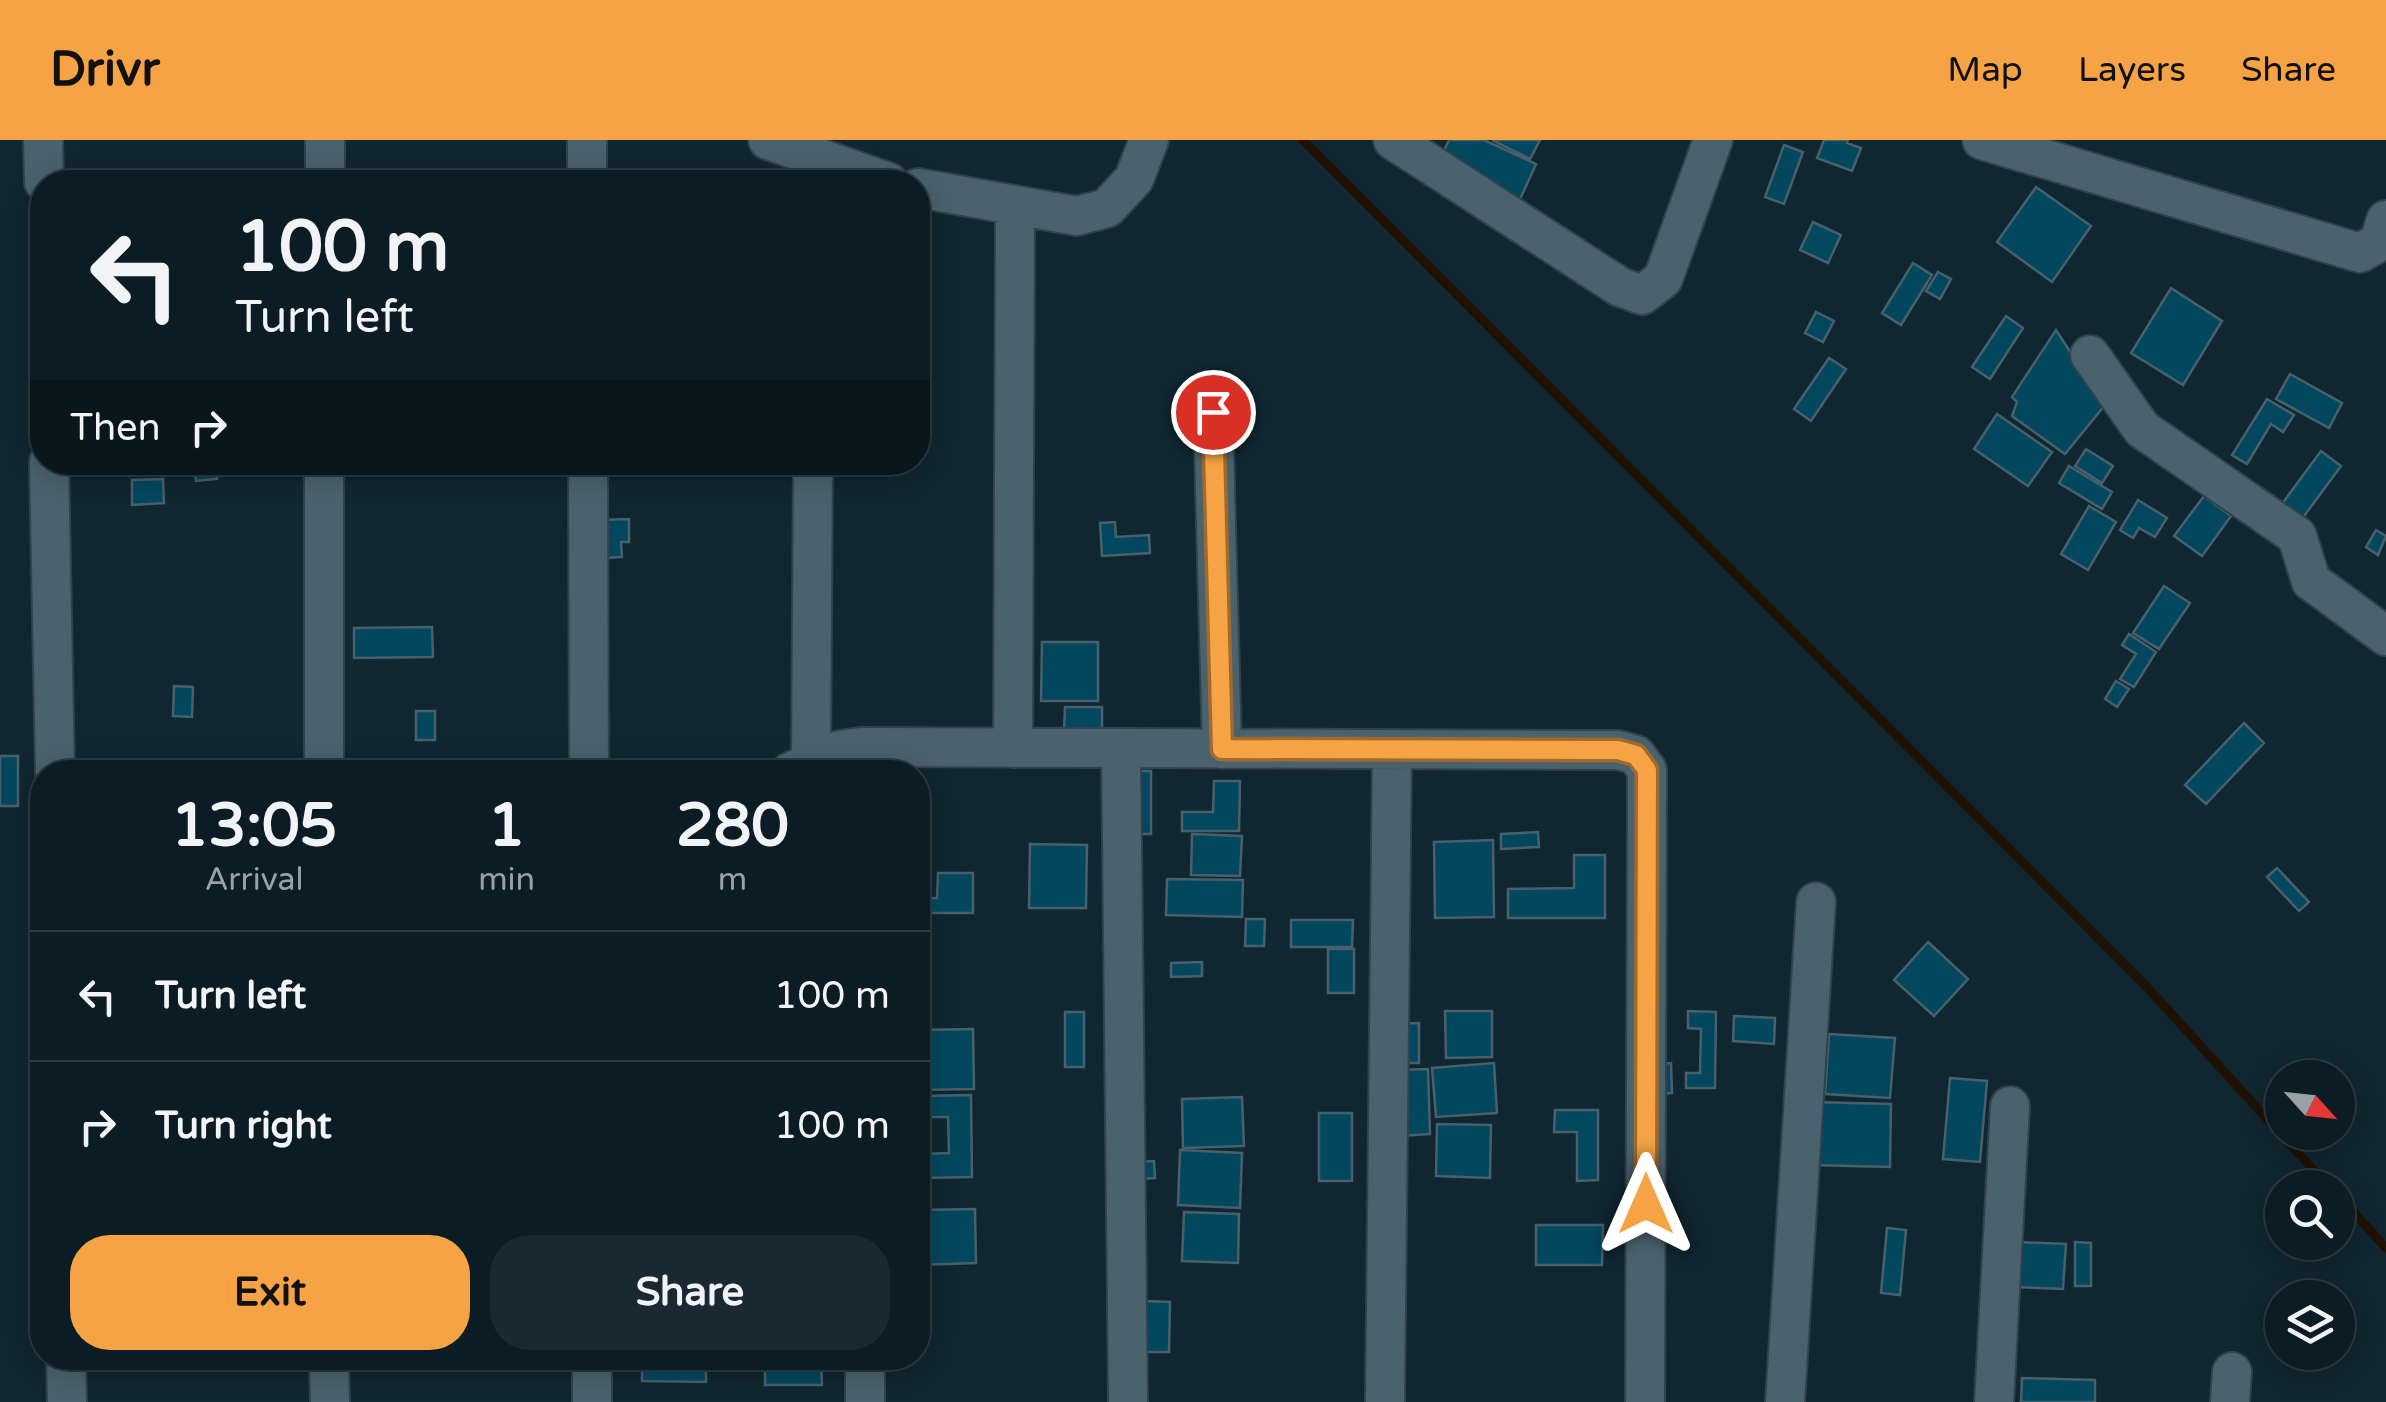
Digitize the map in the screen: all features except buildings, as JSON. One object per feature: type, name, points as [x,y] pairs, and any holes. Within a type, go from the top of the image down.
[{"type":"street","points":[[43,140],[44,170]]},
{"type":"street","points":[[325,140],[325,170]]},
{"type":"street","points":[[587,140],[587,170]]},
{"type":"street","points":[[768,140],[813,170]]},
{"type":"street","points":[[930,190],[1076,216],[1107,208],[1134,179],[1149,140]]},
{"type":"street","points":[[1393,140],[1620,287],[1642,295],[1663,279],[1713,140]]},
{"type":"street","points":[[1982,140],[2360,253],[2379,242],[2386,220]]},
{"type":"street","points":[[1012,748],[1015,205]]},
{"type":"street","points":[[2090,355],[2142,428],[2297,536],[2312,581],[2386,636]]},
{"type":"street","points":[[1213,412],[1222,749]]},
{"type":"street","points":[[49,475],[55,760]]},
{"type":"street","points":[[324,475],[324,760]]},
{"type":"street","points":[[588,475],[588,760]]},
{"type":"street","points":[[800,760],[812,475]]},
{"type":"street","points":[[816,760],[840,750],[861,760],[1012,748],[1618,750],[1636,755],[1647,770],[1645,1402]]},
{"type":"street","points":[[1121,748],[1128,1402]]},
{"type":"street","points":[[1385,1402],[1392,749]]},
{"type":"street","points":[[1785,1402],[1816,902]]},
{"type":"street","points":[[1994,1402],[2010,1106]]},
{"type":"street","points":[[66,1370],[66,1402]]},
{"type":"street","points":[[329,1370],[330,1402]]},
{"type":"street","points":[[592,1370],[592,1402]]},
{"type":"street","points":[[865,1370],[865,1402]]},
{"type":"waterway","points":[[1303,140],[2147,987],[2314,1170]]},
{"type":"waterway","points":[[2355,1214],[2386,1248]]},
{"type":"route","points":[[1213,412],[1222,749],[1618,750],[1636,755],[1647,770],[1646,1204]]}]
